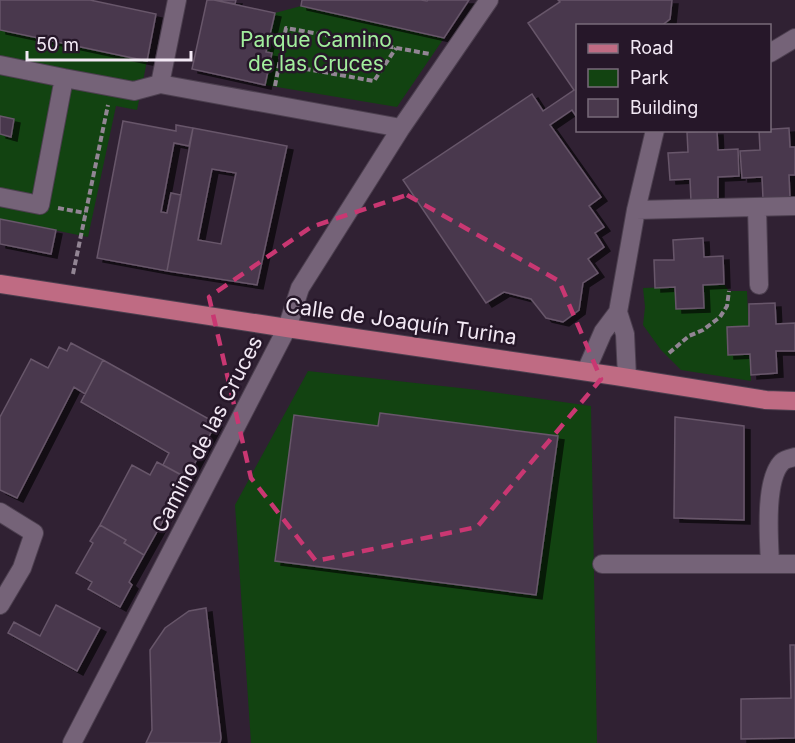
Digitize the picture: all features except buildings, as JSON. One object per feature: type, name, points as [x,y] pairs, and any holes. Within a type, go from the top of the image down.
[{"type":"main road","name":"Calle de Joaquín Turina","points":[[0,284],[627,377],[766,400],[795,401]]},
{"type":"street","points":[[160,84],[175,0]]},
{"type":"street","name":"Camino de las Cruces","points":[[72,743],[287,328],[300,288],[401,128],[489,0]]},
{"type":"street","points":[[771,52],[795,38]]},
{"type":"street","points":[[0,65],[134,92],[160,84],[401,128]]},
{"type":"street","points":[[0,197],[40,205],[64,78]]},
{"type":"street","points":[[586,371],[603,332],[618,312],[636,210],[655,132]]},
{"type":"street","points":[[636,210],[795,206]]},
{"type":"street","points":[[757,208],[759,285]]},
{"type":"street","points":[[618,312],[625,334],[627,377]]},
{"type":"street","points":[[770,564],[769,495],[782,462],[795,457]]},
{"type":"street","points":[[0,512],[34,533],[22,568],[0,605]]},
{"type":"street","points":[[602,564],[795,564]]},
{"type":"path","points":[[274,91],[286,28],[437,55]]},
{"type":"path","points":[[278,64],[374,81],[396,48]]},
{"type":"path","points":[[73,274],[111,87]]},
{"type":"path","points":[[40,205],[86,213]]},
{"type":"path","points":[[669,353],[689,336],[703,330],[720,317],[727,306],[729,291]]},
{"type":"highlighted area","points":[[407,195],[559,281],[601,379],[477,527],[316,561],[251,478],[209,297],[311,227]]},
{"type":"green space","name":"Parque Camino de las Cruces","points":[[301,6],[444,38],[397,107],[265,85],[272,54],[266,52],[275,13]]},
{"type":"green space","points":[[0,30],[147,61],[137,110],[116,106],[88,237],[0,219],[0,134],[11,136],[14,120],[0,116]]},
{"type":"green space","points":[[724,284],[729,291],[747,291],[751,381],[681,370],[661,350],[643,325],[645,307],[643,288],[675,287],[677,309],[704,308],[703,285]]},
{"type":"green space","points":[[308,371],[478,390],[591,406],[597,743],[251,743],[235,505]]}]
